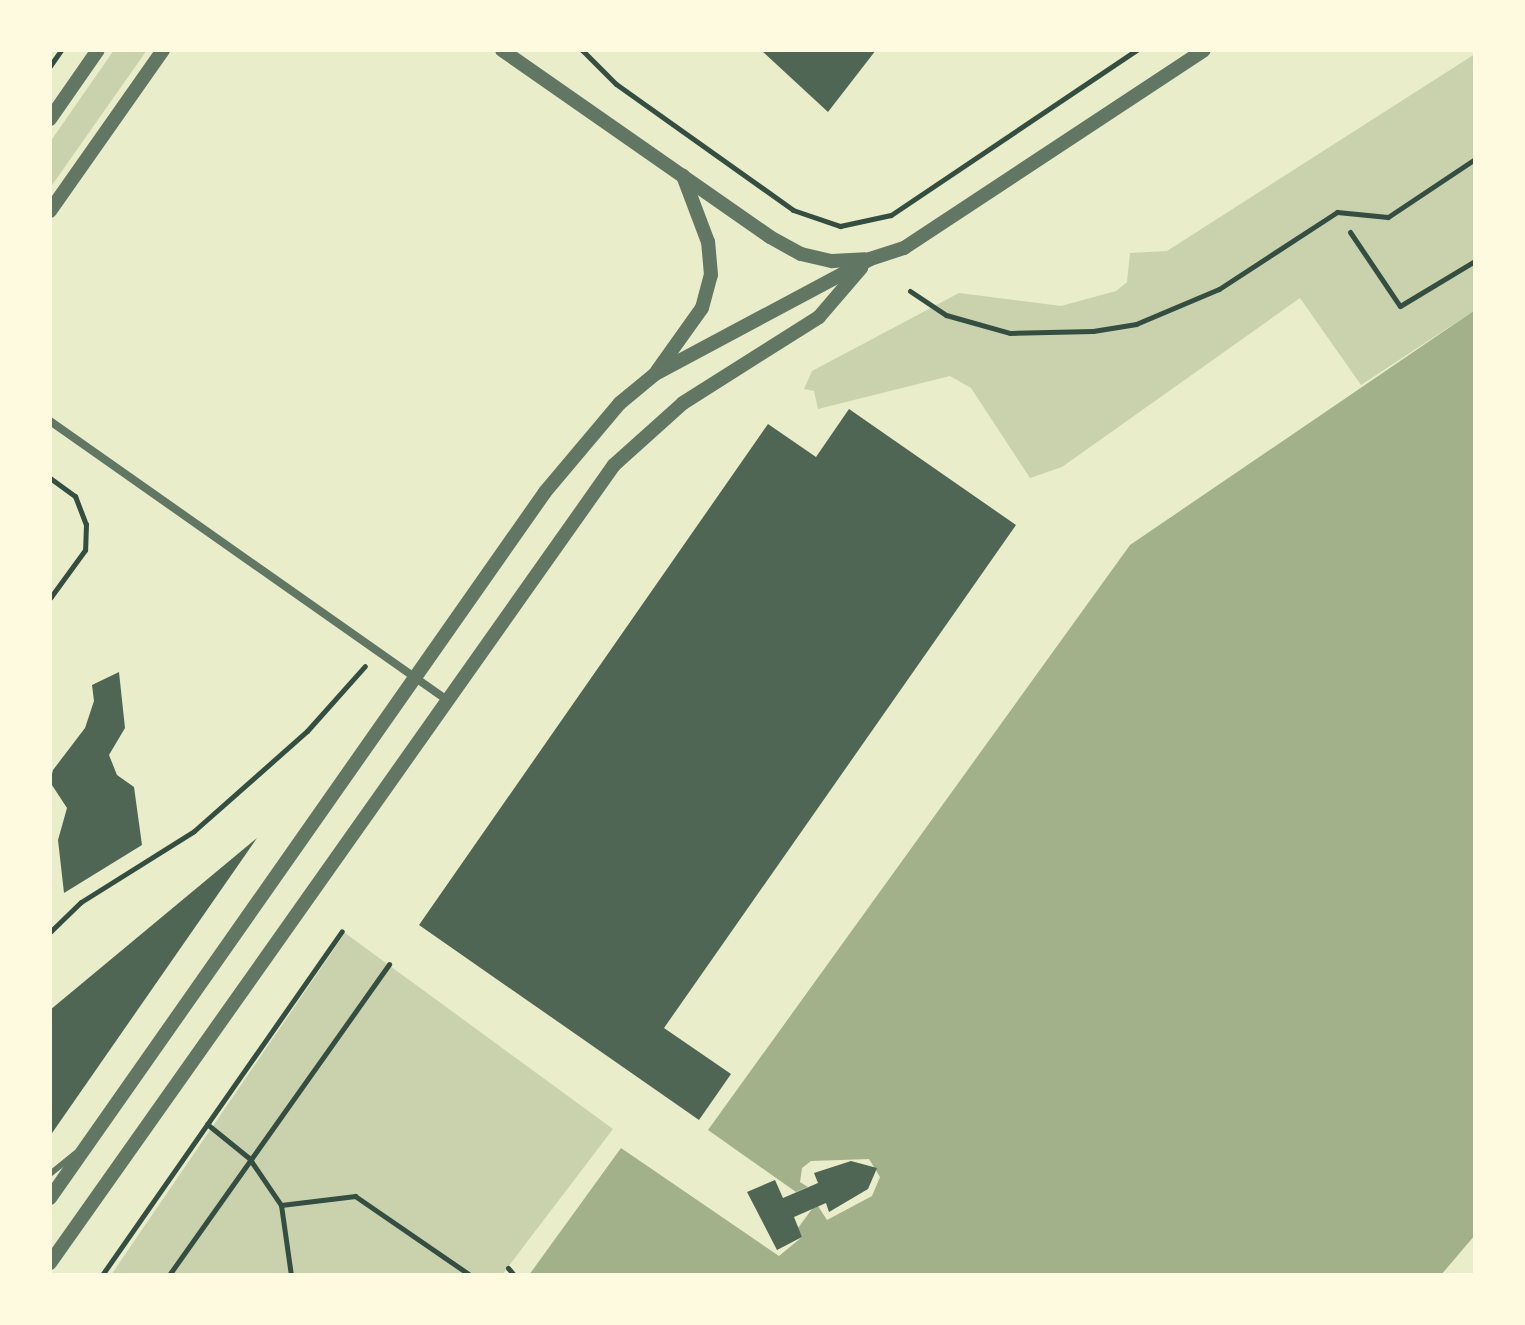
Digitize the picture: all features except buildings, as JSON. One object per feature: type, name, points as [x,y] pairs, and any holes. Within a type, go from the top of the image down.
[{"type":"street","points":[[50,119],[98,50]]},
{"type":"street","points":[[50,211],[163,50]]},
{"type":"street","points":[[502,50],[801,254],[832,261],[870,259]]},
{"type":"street","points":[[655,374],[870,259],[904,248],[1204,50]]},
{"type":"street","points":[[50,1198],[583,443],[655,374],[702,308],[711,275],[708,242],[683,176]]},
{"type":"street","points":[[50,1263],[614,465],[683,403],[819,317],[870,259]]},
{"type":"street","points":[[50,421],[446,699]]},
{"type":"lane","points":[[50,1174],[91,1140]]},
{"type":"path","points":[[50,66],[61,50]]},
{"type":"path","points":[[582,50],[616,84],[793,210],[840,226],[891,215],[1137,50]]},
{"type":"path","points":[[910,291],[946,315],[1010,333],[1078,333],[1136,324],[1219,289],[1337,212],[1388,217],[1475,159]]},
{"type":"path","points":[[1350,232],[1400,306],[1475,261]]},
{"type":"path","points":[[50,478],[75,496],[86,524],[85,550],[50,598]]},
{"type":"path","points":[[50,932],[81,902],[194,831],[307,731],[365,666]]},
{"type":"path","points":[[102,1275],[342,931]]},
{"type":"path","points":[[169,1275],[389,964]]},
{"type":"path","points":[[207,1124],[249,1158],[281,1205],[291,1275]]},
{"type":"path","points":[[281,1205],[355,1196],[470,1275]]},
{"type":"path","points":[[508,1268],[514,1275]]},
{"type":"shaded area","points":[[114,50],[147,50],[50,188],[50,142]]},
{"type":"shaded area","points":[[1475,54],[1475,310],[1361,385],[1300,298],[1062,467],[1030,478],[971,388],[950,376],[818,409],[814,391],[804,389],[812,371],[959,293],[1061,306],[1116,291],[1127,282],[1130,253],[1167,251]]},
{"type":"shaded area","points":[[1475,310],[1475,1235],[1441,1275],[529,1275],[621,1148],[779,1256],[802,1237],[798,1228],[812,1209],[818,1206],[827,1220],[872,1196],[880,1177],[869,1159],[811,1161],[802,1168],[800,1182],[808,1187],[796,1192],[708,1130],[1130,545]]},
{"type":"shaded area","points":[[345,933],[613,1129],[502,1275],[111,1275]]}]
